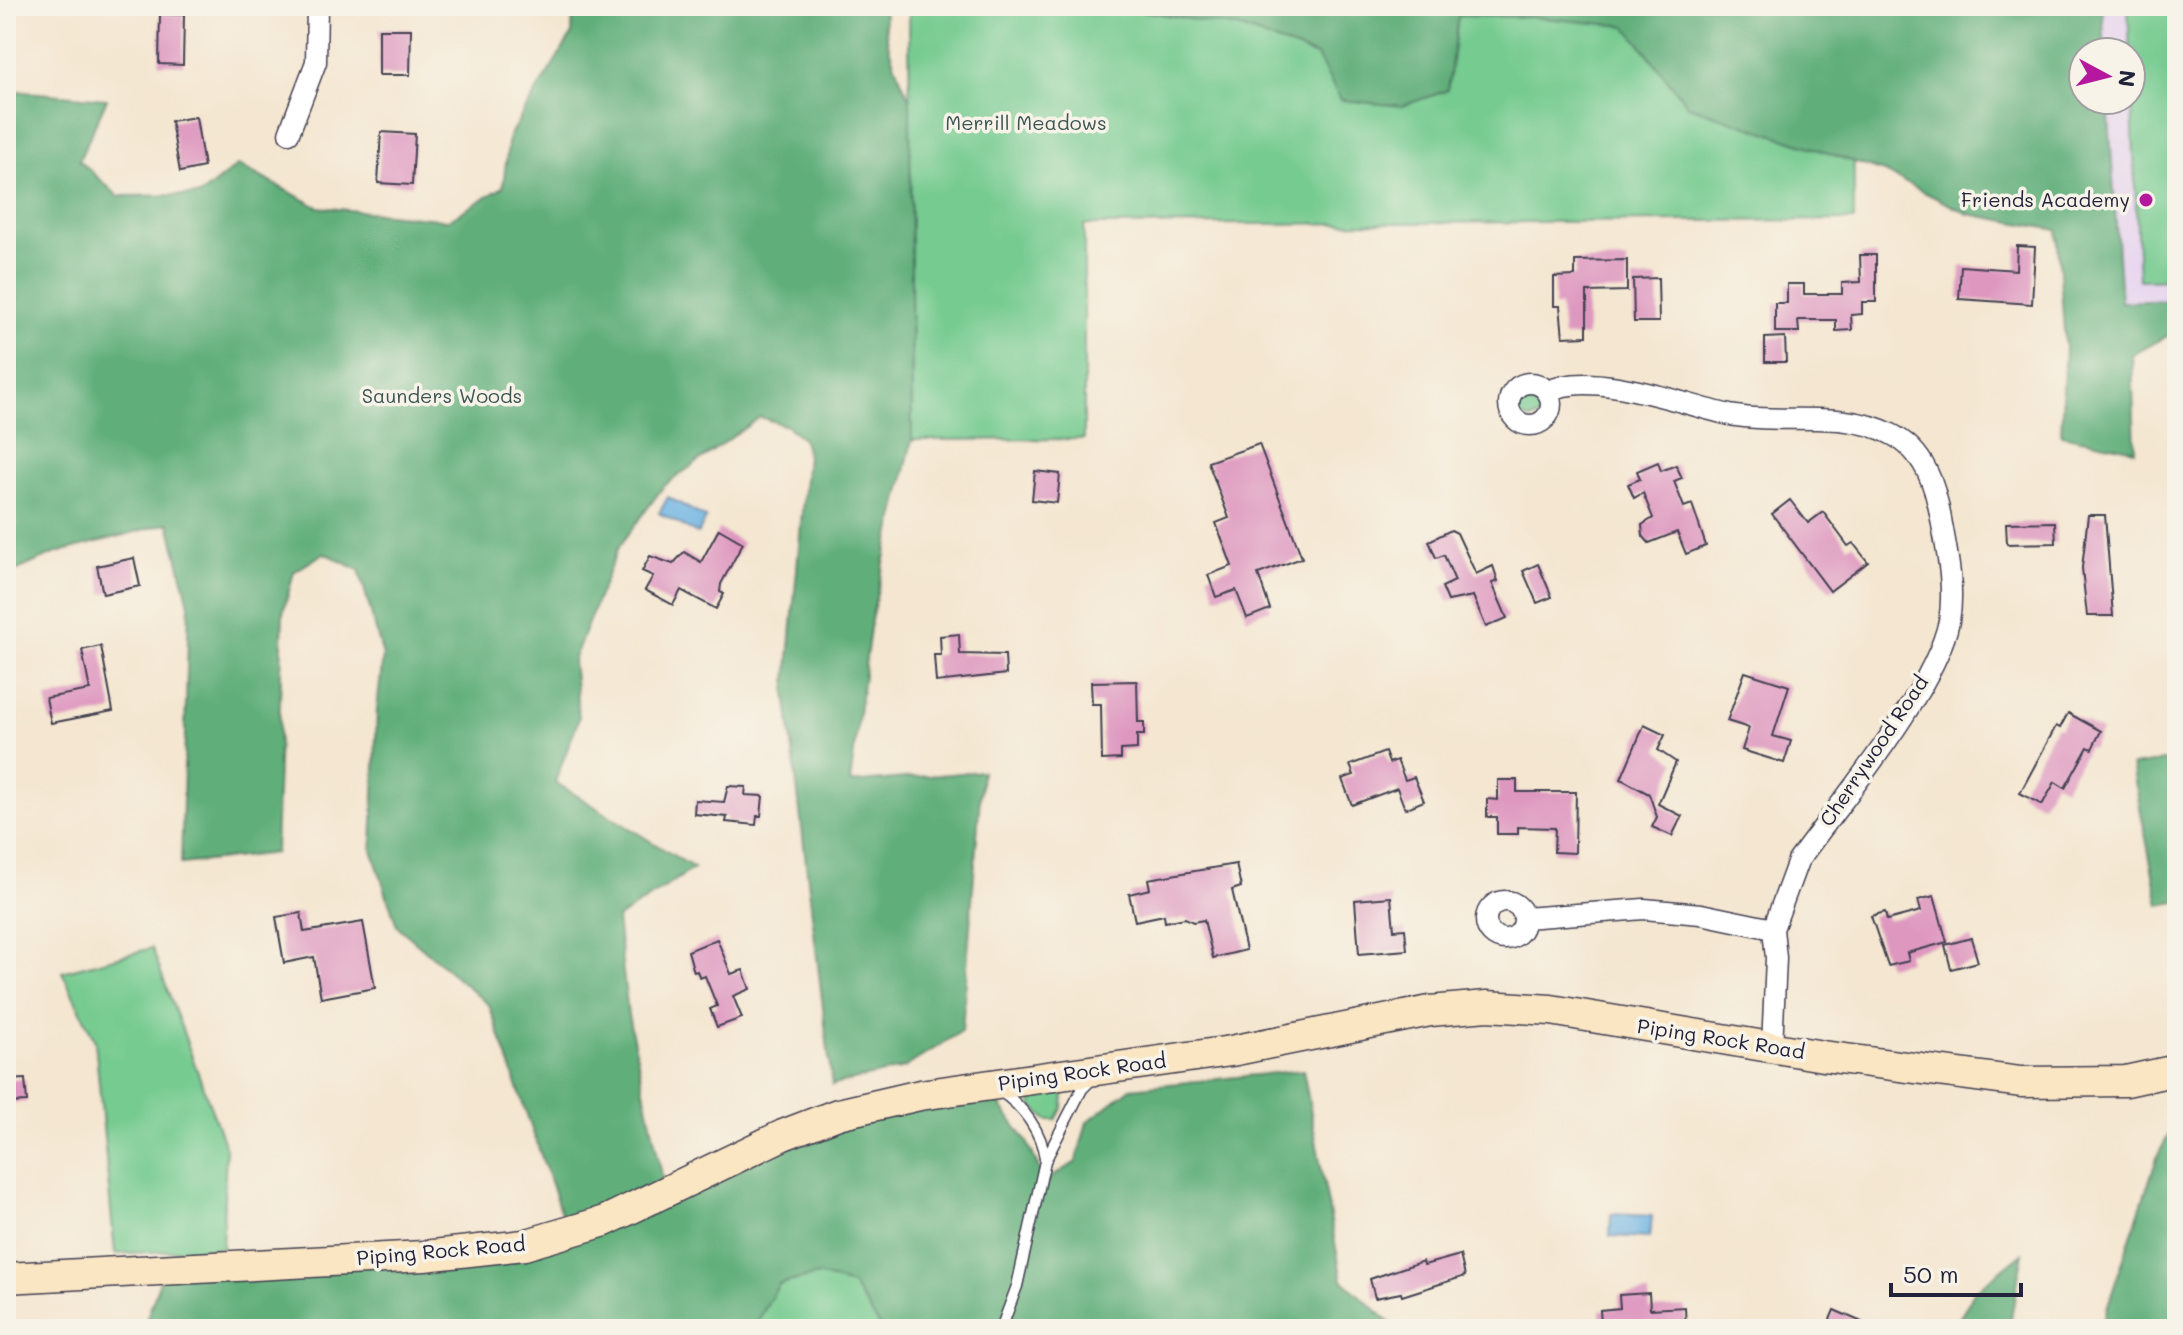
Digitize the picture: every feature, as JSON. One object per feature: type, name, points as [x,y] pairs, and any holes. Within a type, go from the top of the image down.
[{"type":"street","points":[[289,133],[316,62],[317,6]]},
{"type":"street","name":"Cherrywood Road","points":[[1547,392],[1587,385],[1631,390],[1746,418],[1861,425],[1902,442],[1935,482],[1951,593],[1949,621],[1939,650],[1908,708],[1798,861],[1773,929],[1776,958],[1772,1047]]},
{"type":"street","points":[[1524,918],[1644,909],[1701,914],[1773,929]]},
{"type":"street","name":"Piping Rock Road","points":[[6,1278],[424,1256],[524,1245],[605,1221],[783,1135],[838,1114],[920,1095],[1231,1051],[1430,1011],[1487,1006],[1551,1010],[1772,1047],[2021,1082],[2126,1081],[2177,1070]]},
{"type":"lane","points":[[1001,1329],[1017,1286],[1045,1161],[1082,1089],[1106,1069]]},
{"type":"lane","points":[[990,1085],[1018,1107],[1039,1135],[1045,1161]]},
{"type":"shaded area","name":"Friends Academy","points":[[2102,6],[2177,6],[2177,300],[2121,302],[2109,116],[2147,116],[2147,36],[2104,36]]},
{"type":"green space","name":"Saunders Woods","points":[[573,6],[885,6],[888,43],[910,100],[912,440],[871,620],[850,783],[982,771],[962,1031],[904,1068],[832,1085],[786,692],[807,456],[803,439],[787,426],[760,417],[664,486],[618,548],[573,661],[579,718],[555,782],[694,868],[617,919],[628,1015],[663,1180],[563,1219],[489,1005],[397,926],[372,850],[377,708],[383,656],[359,570],[324,553],[294,572],[283,613],[275,853],[181,864],[189,604],[169,523],[56,553],[6,575],[6,90],[107,99],[79,160],[118,196],[200,195],[238,165],[318,207],[448,220],[503,187],[509,136],[572,34]]},
{"type":"green space","name":"Merrill Meadows","points":[[909,6],[1853,6],[1854,220],[1084,225],[1084,439],[912,440]]},
{"type":"green space","points":[[1111,6],[2102,6],[2104,36],[2067,36],[2067,116],[2109,116],[2121,302],[2177,300],[2177,331],[2132,355],[2135,450],[2061,435],[2065,346],[2057,230],[1968,214],[1884,172],[1688,106],[1626,26],[1532,17],[1458,16],[1448,90],[1402,106],[1341,100],[1317,56],[1238,27]]},
{"type":"green space","points":[[2128,6],[2177,6],[2177,279],[2139,280],[2132,116],[2147,116],[2147,36],[2129,36]]},
{"type":"green space","points":[[1530,389],[1536,390],[1544,398],[1544,410],[1536,418],[1530,419],[1524,418],[1516,410],[1515,404],[1516,398],[1524,390]]},
{"type":"green space","points":[[2177,759],[2177,902],[2159,905],[2132,766]]},
{"type":"green space","points":[[152,948],[226,1149],[222,1248],[115,1254],[95,1041],[62,972]]},
{"type":"green space","points":[[1303,1070],[1342,1280],[1397,1329],[882,1329],[852,1285],[818,1275],[779,1284],[753,1329],[143,1329],[163,1272],[495,1249],[744,1155],[988,1089],[1027,1142],[1045,1181],[1076,1162],[1087,1122],[1131,1088]]},
{"type":"green space","points":[[1059,1089],[1064,1096],[1063,1107],[1056,1120],[1047,1120],[1033,1107],[1030,1096]]},
{"type":"green space","points":[[2177,1119],[2177,1329],[2100,1329],[2158,1155]]},
{"type":"green space","points":[[2023,1253],[2009,1329],[1953,1329],[1974,1292]]},
{"type":"green space","points":[[818,1275],[852,1285],[882,1329],[753,1329],[779,1284]]},
{"type":"water","points":[[668,497],[706,518],[698,534],[659,513]]},
{"type":"water","points":[[1611,1214],[1652,1216],[1650,1238],[1610,1236]]},
{"type":"building","points":[[160,14],[184,15],[183,65],[159,64]]},
{"type":"building","points":[[379,29],[411,29],[410,75],[379,75]]},
{"type":"building","points":[[196,117],[204,167],[180,172],[171,121]]},
{"type":"building","points":[[381,132],[415,134],[412,185],[378,183]]},
{"type":"building","points":[[2017,246],[2035,247],[2032,304],[1959,299],[1961,266],[2016,270]]},
{"type":"building","points":[[1860,255],[1876,255],[1876,302],[1862,302],[1862,314],[1851,315],[1852,330],[1836,331],[1836,320],[1798,320],[1799,332],[1775,332],[1775,303],[1787,303],[1787,284],[1804,284],[1804,294],[1842,294],[1842,283],[1861,282]]},
{"type":"building","points":[[1627,260],[1627,291],[1587,292],[1587,336],[1563,337],[1560,306],[1554,306],[1554,277],[1575,276],[1575,261]]},
{"type":"building","points":[[1658,278],[1659,322],[1634,322],[1633,279]]},
{"type":"building","points":[[1785,337],[1786,362],[1765,362],[1765,338]]},
{"type":"building","points":[[1259,444],[1302,558],[1258,574],[1270,609],[1247,618],[1236,590],[1216,597],[1208,575],[1232,566],[1216,523],[1229,518],[1208,462]]},
{"type":"building","points":[[1658,462],[1661,471],[1676,465],[1682,478],[1674,481],[1684,507],[1692,504],[1706,546],[1686,554],[1677,532],[1649,543],[1643,536],[1642,525],[1653,518],[1643,493],[1634,498],[1628,484],[1640,479],[1637,471]]},
{"type":"building","points":[[1035,471],[1060,474],[1057,503],[1032,500]]},
{"type":"building","points":[[1790,500],[1808,523],[1823,512],[1848,546],[1853,543],[1868,562],[1830,591],[1772,514]]},
{"type":"building","points":[[2088,515],[2105,515],[2113,616],[2087,616],[2082,568]]},
{"type":"building","points":[[2055,522],[2056,543],[2007,544],[2006,523]]},
{"type":"building","points":[[719,529],[743,543],[721,584],[720,592],[724,594],[716,609],[681,590],[673,605],[645,590],[653,576],[642,571],[650,556],[673,564],[684,552],[701,562]]},
{"type":"building","points":[[1451,530],[1457,533],[1476,574],[1493,566],[1498,581],[1492,583],[1507,618],[1486,627],[1473,596],[1448,601],[1442,587],[1455,581],[1444,555],[1436,558],[1429,541]]},
{"type":"building","points":[[134,558],[140,586],[103,594],[97,566]]},
{"type":"building","points":[[1538,564],[1552,597],[1537,603],[1523,571]]},
{"type":"building","points":[[959,634],[960,654],[1005,655],[1006,674],[936,682],[934,655],[941,655],[940,636]]},
{"type":"building","points":[[101,646],[113,711],[51,723],[46,698],[90,690],[82,650]]},
{"type":"building","points":[[1745,672],[1789,686],[1773,736],[1791,741],[1784,763],[1742,750],[1749,728],[1727,721]]},
{"type":"building","points":[[1137,681],[1138,722],[1144,722],[1144,735],[1137,735],[1137,749],[1121,750],[1121,759],[1102,760],[1101,704],[1092,704],[1091,682]]},
{"type":"building","points":[[2068,713],[2101,731],[2092,749],[2088,747],[2065,788],[2055,782],[2042,805],[2020,793],[2056,726],[2060,728]]},
{"type":"building","points":[[1644,725],[1665,735],[1658,750],[1676,762],[1658,804],[1682,816],[1672,836],[1652,827],[1657,817],[1649,794],[1621,779]]},
{"type":"building","points":[[1385,752],[1389,763],[1397,760],[1405,780],[1414,777],[1424,801],[1405,809],[1397,788],[1352,805],[1342,779],[1354,775],[1350,765]]},
{"type":"building","points":[[1498,780],[1517,780],[1517,792],[1576,792],[1575,853],[1554,852],[1555,828],[1518,827],[1518,834],[1497,834],[1497,817],[1487,817],[1487,799],[1498,800]]},
{"type":"building","points":[[728,786],[746,787],[745,795],[763,796],[761,816],[757,816],[756,825],[726,822],[727,817],[694,814],[695,800],[724,802]]},
{"type":"building","points":[[1236,864],[1241,887],[1232,890],[1246,950],[1213,958],[1204,920],[1193,922],[1185,918],[1165,922],[1164,915],[1135,921],[1129,894],[1150,889],[1148,879]]},
{"type":"building","points":[[1934,896],[1947,942],[1907,953],[1909,961],[1888,966],[1871,916],[1885,912],[1887,920],[1921,911],[1918,900]]},
{"type":"building","points":[[1391,897],[1394,930],[1405,929],[1407,950],[1359,954],[1355,900]]},
{"type":"building","points":[[301,913],[304,932],[363,922],[375,988],[321,998],[314,957],[284,963],[276,917]]},
{"type":"building","points":[[1971,938],[1978,962],[1951,969],[1945,945]]},
{"type":"building","points":[[717,939],[731,974],[743,970],[750,989],[733,996],[742,1018],[717,1027],[710,1009],[717,1006],[705,976],[700,978],[697,971],[694,972],[688,951]]},
{"type":"building","points":[[25,1079],[27,1102],[6,1103],[6,1080]]},
{"type":"building","points":[[1460,1255],[1465,1276],[1402,1296],[1401,1293],[1375,1298],[1370,1279],[1423,1261],[1424,1265]]},
{"type":"building","points":[[1649,1293],[1650,1309],[1685,1307],[1686,1329],[1622,1329],[1622,1322],[1601,1324],[1600,1310],[1620,1308],[1619,1295]]},
{"type":"building","points":[[1834,1310],[1878,1329],[1826,1329]]},
{"type":"place","name":"Friends Academy","points":[[2146,200]]}]
